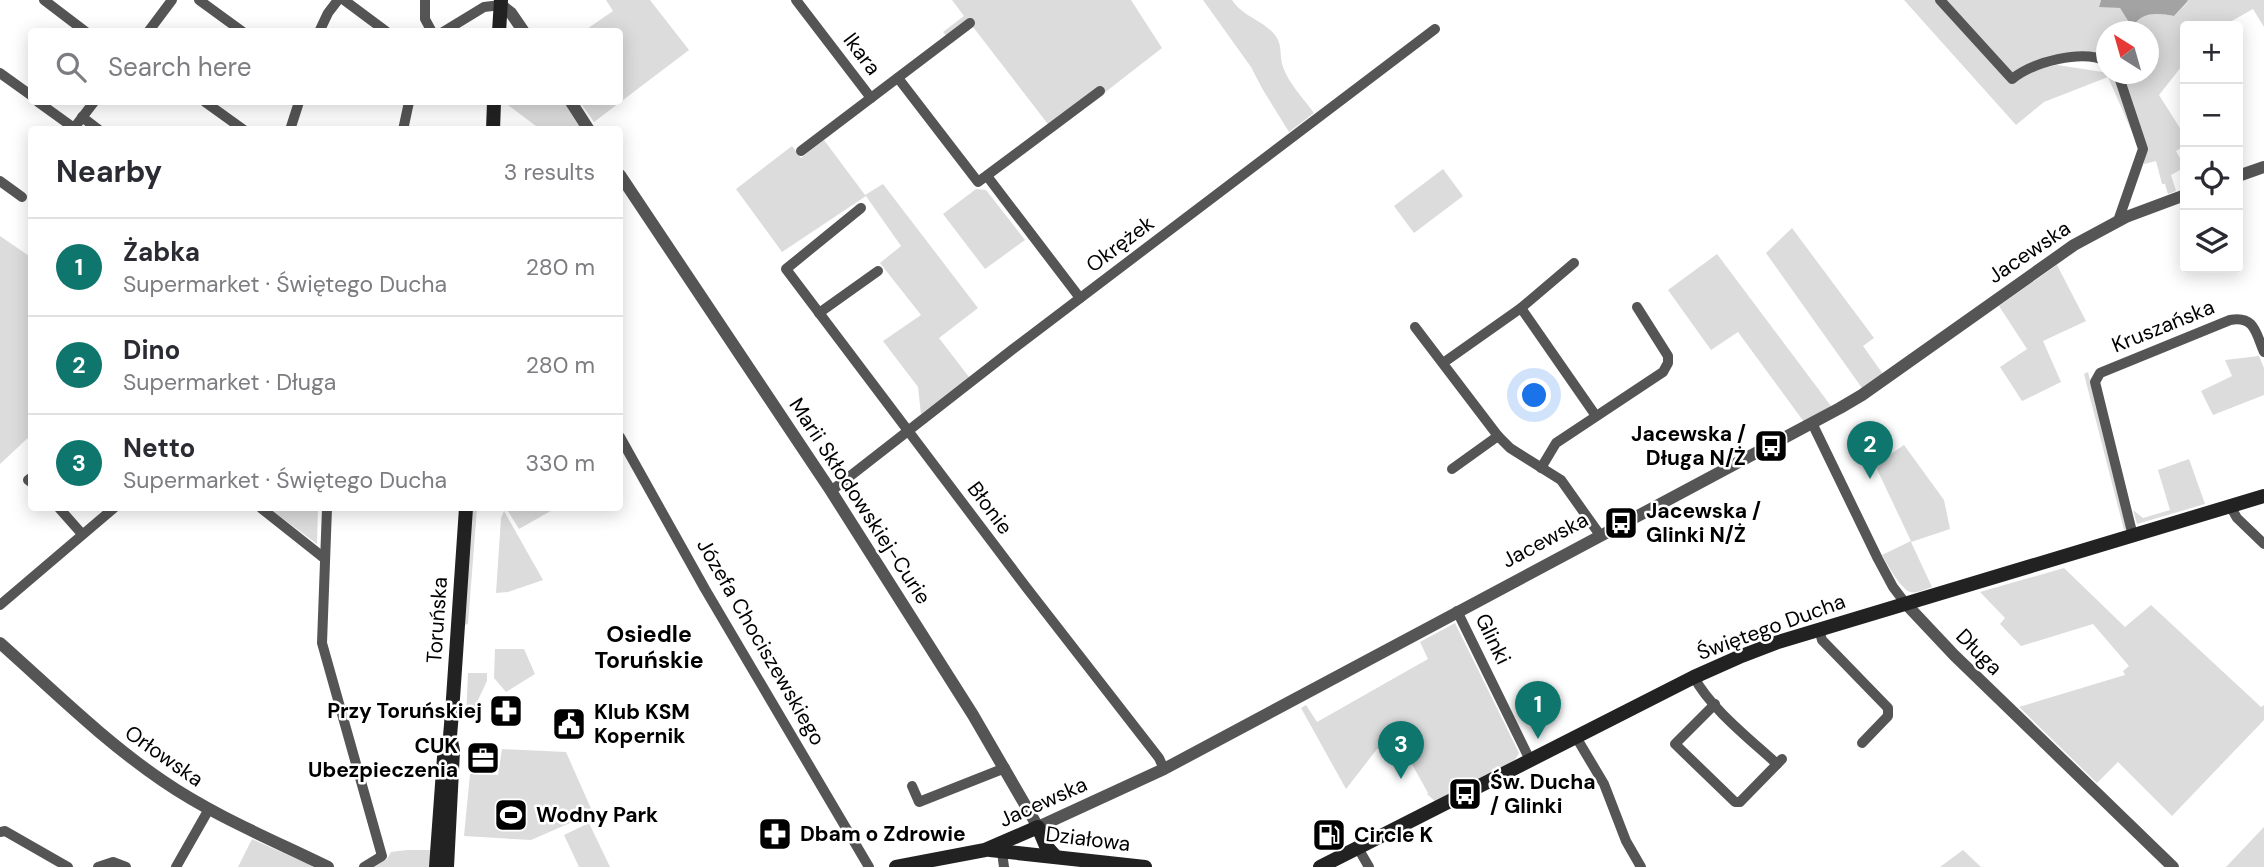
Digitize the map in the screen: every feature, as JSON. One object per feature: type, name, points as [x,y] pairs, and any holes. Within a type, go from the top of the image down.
[{"type":"main road","points":[[499,28],[501,3]]},
{"type":"main road","points":[[492,126],[494,105]]},
{"type":"main road","name":"Świętego Ducha","points":[[1320,867],[1694,677],[1748,653],[1819,629],[2264,496]]},
{"type":"main road","name":"Toruńska","points":[[447,867],[453,751],[450,736],[466,511]]},
{"type":"main road","name":"Toruńska","points":[[436,867],[444,752],[450,736]]},
{"type":"main road","name":"Jacewska","points":[[896,867],[985,850],[1038,827]]},
{"type":"main road","name":"Marii Skłodowskiej-Curie","points":[[1038,827],[1046,846],[1055,856]]},
{"type":"main road","name":"Działowa","points":[[985,850],[1144,867]]},
{"type":"street","points":[[44,0],[81,28]]},
{"type":"street","points":[[151,28],[172,0]]},
{"type":"street","points":[[199,0],[238,28]]},
{"type":"street","points":[[321,28],[338,0]]},
{"type":"street","points":[[344,0],[382,28]]},
{"type":"street","points":[[425,0],[425,19],[430,28]]},
{"type":"street","name":"Ikara","points":[[796,0],[871,98]]},
{"type":"street","points":[[1941,0],[2012,79],[2019,73],[2058,60],[2096,57]]},
{"type":"street","points":[[450,28],[484,7],[501,3],[522,28]]},
{"type":"street","points":[[801,151],[970,23]]},
{"type":"street","name":"Okrężek","points":[[831,491],[907,430],[1435,29]]},
{"type":"street","points":[[0,73],[28,93]]},
{"type":"street","points":[[898,78],[978,182],[1100,91]]},
{"type":"street","points":[[2118,220],[2143,149],[2121,84]]},
{"type":"street","points":[[42,105],[71,126]]},
{"type":"street","points":[[75,126],[92,105]]},
{"type":"street","points":[[209,105],[238,126]]},
{"type":"street","points":[[291,126],[298,105]]},
{"type":"street","points":[[403,126],[409,105]]},
{"type":"street","points":[[573,105],[586,126]]},
{"type":"street","points":[[82,117],[94,126]]},
{"type":"street","points":[[2243,174],[2264,167]]},
{"type":"street","points":[[986,176],[1080,298]]},
{"type":"street","name":"Marii Skłodowskiej-Curie","points":[[623,179],[831,491],[1005,768],[1038,827]]},
{"type":"street","points":[[0,181],[22,197]]},
{"type":"street","name":"Jacewska","points":[[1038,827],[1164,769],[1812,424],[1862,395],[2055,256],[2118,220],[2180,197]]},
{"type":"street","name":"Błonie","points":[[861,208],[786,269],[1159,758],[1164,769]]},
{"type":"street","points":[[1443,363],[1521,308],[1574,263]]},
{"type":"street","points":[[820,313],[878,271]]},
{"type":"street","points":[[1541,468],[1556,443],[1663,372],[1668,356],[1637,307]]},
{"type":"street","points":[[1521,308],[1596,416]]},
{"type":"street","name":"Kruszańska","points":[[2133,536],[2095,382],[2100,373],[2230,320],[2241,318],[2254,327],[2264,352]]},
{"type":"street","points":[[1415,327],[1498,436],[1510,448],[1561,480],[1600,535]]},
{"type":"street","name":"Długa","points":[[1812,424],[1878,559],[1906,604],[1954,655],[2173,867]]},
{"type":"street","points":[[1452,469],[1498,436]]},
{"type":"street","name":"Józefa Chociszewskiego","points":[[623,442],[705,589],[869,867]]},
{"type":"street","points":[[2230,506],[2237,518],[2264,544]]},
{"type":"street","points":[[62,511],[82,534]]},
{"type":"street","points":[[0,605],[110,511]]},
{"type":"street","points":[[265,511],[324,558]]},
{"type":"street","points":[[327,511],[323,643],[382,856],[364,867]]},
{"type":"street","name":"Glinki","points":[[1457,611],[1530,760]]},
{"type":"street","points":[[1819,629],[1822,640],[1888,708],[1888,716],[1862,743]]},
{"type":"street","name":"Orłowska","points":[[0,643],[129,757],[163,782],[209,809],[328,867]]},
{"type":"street","points":[[1694,677],[1714,704],[1779,762],[1740,802],[1735,802],[1675,744],[1714,704]]},
{"type":"street","points":[[1576,737],[1604,784],[1626,841],[1641,867]]},
{"type":"street","points":[[912,786],[919,802],[1005,768]]},
{"type":"street","points":[[176,867],[209,809]]},
{"type":"street","points":[[0,832],[5,831],[68,867]]},
{"type":"street","points":[[1358,848],[1369,867]]},
{"type":"street","points":[[1002,852],[1004,867]]},
{"type":"street","points":[[98,867],[113,862],[126,867]]},
{"type":"shaded area","points":[[606,0],[650,0],[689,50],[623,100],[623,28],[588,28],[613,11]]},
{"type":"shaded area","points":[[952,0],[1131,0],[1162,48],[1054,132],[973,27],[952,43],[943,32],[964,16]]},
{"type":"shaded area","points":[[1203,0],[1232,0],[1242,11],[1275,35],[1286,73],[1314,113],[1289,132],[1251,67]]},
{"type":"shaded area","points":[[1904,0],[2101,0],[2099,6],[2120,8],[2128,21],[2096,21],[2096,54],[2092,53],[2038,69],[2057,65],[2096,71],[2096,82],[2044,102],[2016,125]]},
{"type":"shaded area","points":[[2101,0],[2188,1],[2174,16],[2154,14],[2137,21],[2128,21],[2120,8],[2099,7]]},
{"type":"shaded area","points":[[2187,0],[2264,0],[2264,27],[2253,9],[2232,21],[2180,21],[2180,68],[2159,95],[2180,128],[2180,149],[2176,151],[2180,158],[2180,170],[2171,175],[2176,191],[2168,194],[2165,184],[2162,184],[2156,161],[2144,164],[2145,149],[2123,84],[2159,84],[2159,21],[2137,21],[2154,14],[2174,16]]},
{"type":"shaded area","points":[[2111,84],[2119,84],[2139,148]]},
{"type":"shaded area","points":[[508,105],[568,105],[583,126],[536,126]]},
{"type":"shaded area","points":[[582,105],[616,105],[594,122]]},
{"type":"shaded area","points":[[824,140],[865,195],[883,184],[978,308],[939,338],[969,377],[921,414],[918,387],[883,341],[921,315],[880,263],[901,246],[866,196],[782,252],[736,189],[792,146],[801,158]]},
{"type":"shaded area","points":[[1443,169],[1463,196],[1414,233],[1394,206]]},
{"type":"shaded area","points":[[976,189],[986,190],[1025,240],[985,269],[943,214]]},
{"type":"shaded area","points":[[1792,228],[1874,338],[1863,346],[1883,374],[1862,388],[1766,253]]},
{"type":"shaded area","points":[[0,236],[28,255],[28,438],[0,464]]},
{"type":"shaded area","points":[[1717,254],[1831,406],[1804,422],[1738,332],[1711,350],[1668,290]]},
{"type":"shaded area","points":[[2057,265],[2086,321],[2043,341],[2061,382],[2022,401],[2000,367],[2027,349],[1999,306]]},
{"type":"shaded area","points":[[2259,356],[2264,368],[2264,395],[2213,415],[2201,391],[2232,376],[2225,360]]},
{"type":"shaded area","points":[[2088,372],[2127,529],[2124,530],[2084,374]]},
{"type":"shaded area","points":[[1904,445],[1944,500],[1950,529],[1911,542],[1932,587],[1915,592],[1902,586],[1882,555],[1911,541],[1875,465]]},
{"type":"shaded area","points":[[2189,459],[2205,504],[2137,524],[2133,510],[2143,518],[2170,510],[2158,470]]},
{"type":"shaded area","points":[[273,511],[318,511],[317,544]]},
{"type":"shaded area","points":[[472,511],[477,511],[468,624],[464,625]]},
{"type":"shaded area","points":[[504,511],[543,580],[508,592],[496,593],[501,518]]},
{"type":"shaded area","points":[[508,511],[551,511],[519,529]]},
{"type":"shaded area","points":[[2064,568],[2125,627],[2151,605],[2261,707],[2264,705],[2264,720],[2172,816],[2118,762],[2097,783],[2019,707],[2125,675],[2123,671],[2129,666],[2093,624],[2021,646],[2000,624],[2005,618],[1980,592]]},
{"type":"shaded area","points":[[1455,623],[1519,753],[1499,771],[1455,789],[1437,803],[1427,794],[1397,737],[1388,742],[1388,745],[1377,749],[1346,789],[1301,708],[1306,705],[1317,722],[1428,659],[1420,642]]},
{"type":"shaded area","points":[[495,649],[524,649],[535,674],[506,692],[494,678]]},
{"type":"shaded area","points":[[468,673],[487,673],[487,681],[469,719],[466,718]]},
{"type":"shaded area","points":[[502,749],[566,752],[593,813],[531,840],[464,836],[470,774],[498,775]]},
{"type":"shaded area","points":[[589,823],[610,867],[579,867],[564,835]]},
{"type":"shaded area","points":[[2264,827],[2264,867],[2226,867]]},
{"type":"shaded area","points":[[252,839],[315,867],[238,867]]},
{"type":"shaded area","points":[[433,850],[432,867],[371,867],[387,859],[391,852]]},
{"type":"shaded area","points":[[1963,850],[1981,867],[1940,867]]},
{"type":"place","name":"Jacewska / Długa N/Ż","points":[[1771,446]]},
{"type":"place","name":"Dino","points":[[1870,479]]},
{"type":"place","name":"Jacewska / Glinki N/Ż","points":[[1621,523]]},
{"type":"place","name":"Przy Toruńskiej","points":[[506,711]]},
{"type":"place","name":"Klub KSM Kopernik","points":[[569,724]]},
{"type":"place","name":"Żabka","points":[[1538,739]]},
{"type":"place","name":"CUK Ubezpieczenia","points":[[483,758]]},
{"type":"place","name":"Netto","points":[[1401,779]]},
{"type":"place","name":"Św. Ducha / Glinki","points":[[1465,794]]},
{"type":"place","name":"Wodny Park","points":[[511,815]]},
{"type":"place","name":"Dbam o Zdrowie","points":[[775,834]]},
{"type":"place","name":"Circle K","points":[[1329,835]]},
{"type":"district","name":"Osiedle Toruńskie","points":[[649,647]]}]
